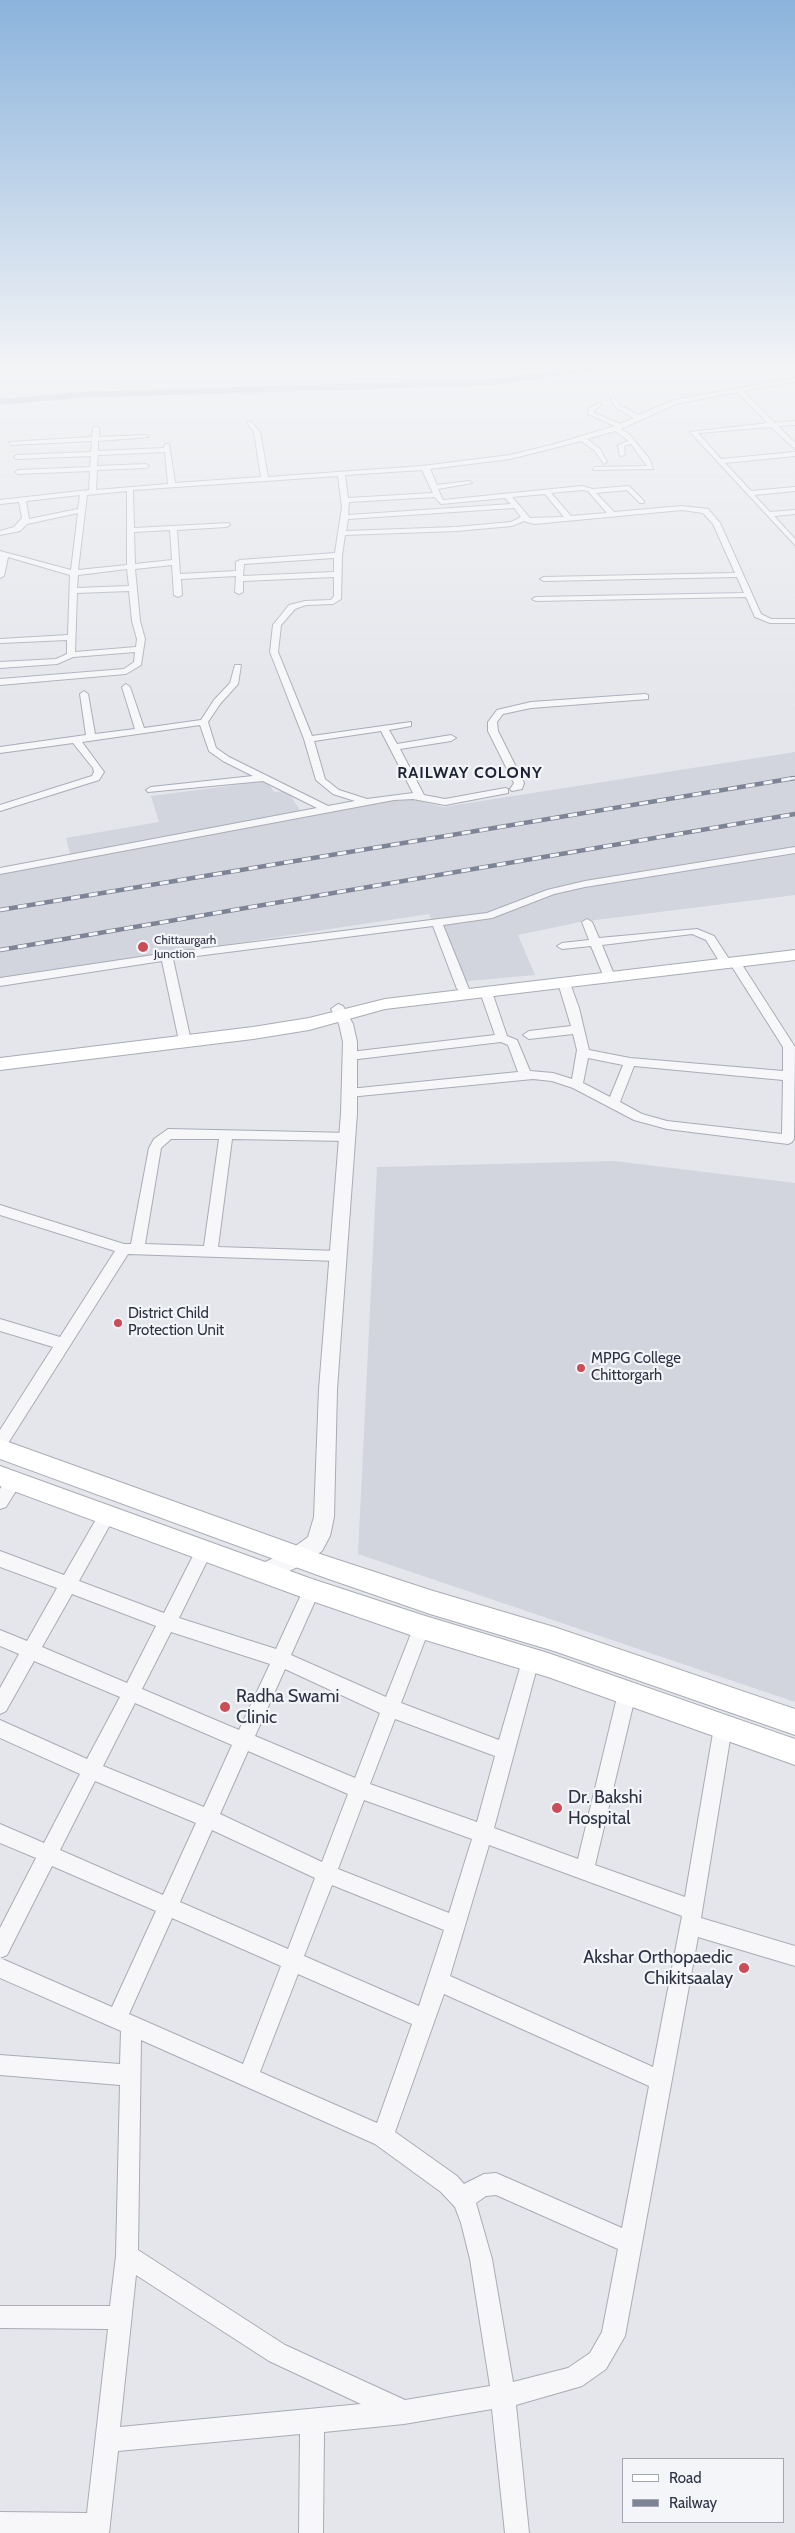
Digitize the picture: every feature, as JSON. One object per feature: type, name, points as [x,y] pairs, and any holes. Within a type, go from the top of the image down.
[{"type":"main road","points":[[340,1013],[384,1004],[564,982],[795,950]]},
{"type":"main road","points":[[0,1058],[290,1027],[383,999],[607,972],[729,960],[795,956]]},
{"type":"main road","points":[[0,1064],[184,1038]]},
{"type":"main road","points":[[0,1449],[430,1602],[554,1639],[795,1722]]},
{"type":"main road","points":[[7,1479],[205,1549],[312,1590],[422,1627],[530,1660],[795,1752]]},
{"type":"street","points":[[71,655],[74,573],[82,510],[90,483]]},
{"type":"street","points":[[0,502],[88,492],[200,483]]},
{"type":"street","points":[[343,483],[345,517],[338,555],[339,574],[336,600],[327,603],[305,603],[292,607],[277,625],[274,652],[309,739],[324,784],[336,792],[366,802]]},
{"type":"street","points":[[432,483],[445,511]]},
{"type":"street","points":[[434,487],[467,483]]},
{"type":"street","points":[[740,483],[795,543]]},
{"type":"street","points":[[345,500],[507,495],[578,488],[591,491],[630,488],[642,502]]},
{"type":"street","points":[[0,682],[126,671],[138,663],[141,638],[136,621],[131,566],[130,489]]},
{"type":"street","points":[[749,493],[795,490]]},
{"type":"street","points":[[546,491],[569,519]]},
{"type":"street","points":[[591,491],[612,514]]},
{"type":"street","points":[[507,495],[526,518],[534,522],[682,508],[705,511],[716,523],[758,615],[770,621],[795,621]]},
{"type":"street","points":[[22,499],[25,522]]},
{"type":"street","points":[[345,517],[516,506]]},
{"type":"street","points":[[0,533],[17,528],[25,522],[82,510]]},
{"type":"street","points":[[768,514],[795,512]]},
{"type":"street","points":[[406,513],[413,531]]},
{"type":"street","points":[[343,533],[413,531],[501,525],[526,518]]},
{"type":"street","points":[[130,530],[226,525]]},
{"type":"street","points":[[174,527],[178,595]]},
{"type":"street","points":[[0,574],[2,553],[53,569],[74,573],[109,571],[131,566],[175,562]]},
{"type":"street","points":[[239,592],[239,564],[243,561],[338,555]]},
{"type":"street","points":[[176,577],[339,574]]},
{"type":"street","points":[[536,599],[738,574]]},
{"type":"street","points":[[544,579],[748,595]]},
{"type":"street","points":[[73,591],[133,588]]},
{"type":"street","points":[[0,641],[71,637]]},
{"type":"street","points":[[0,665],[57,661],[71,655],[139,649]]},
{"type":"street","points":[[238,668],[234,684],[217,702],[204,722],[212,749],[216,753],[326,809]]},
{"type":"street","points":[[126,686],[140,730]]},
{"type":"street","points":[[84,694],[91,736]]},
{"type":"street","points":[[0,870],[403,796],[445,802],[510,790],[519,787],[519,783],[493,731],[492,722],[500,712],[531,705],[645,697]]},
{"type":"street","points":[[0,750],[204,722]]},
{"type":"street","points":[[309,739],[408,724]]},
{"type":"street","points":[[384,728],[420,798]]},
{"type":"street","points":[[394,747],[451,738]]},
{"type":"street","points":[[0,808],[96,778],[99,772],[97,768],[75,739]]},
{"type":"street","points":[[152,790],[266,778]]},
{"type":"street","points":[[0,982],[168,956],[371,929],[438,924],[488,916],[551,892],[585,884],[795,850]]},
{"type":"street","points":[[588,922],[607,972]]},
{"type":"street","points":[[438,924],[463,989]]},
{"type":"street","points":[[349,1093],[526,1076],[553,1077],[577,1085],[638,1117],[667,1125],[792,1139],[788,1076],[792,1047],[729,960],[710,938],[698,931],[562,946]]},
{"type":"street","points":[[168,956],[184,1038]]},
{"type":"street","points":[[564,982],[579,1029],[583,1052],[577,1085]]},
{"type":"street","points":[[486,992],[502,1038]]},
{"type":"street","points":[[266,1572],[315,1544],[320,1536],[324,1517],[328,1389],[348,1136],[350,1056],[348,1033],[340,1013]]},
{"type":"street","points":[[529,1035],[579,1029]]},
{"type":"street","points":[[350,1056],[502,1038],[513,1043],[526,1076]]},
{"type":"street","points":[[583,1052],[630,1062],[788,1076]]},
{"type":"street","points":[[613,1104],[630,1062]]},
{"type":"street","points":[[0,1444],[63,1344],[130,1249],[158,1142],[168,1134],[176,1133],[348,1136]]},
{"type":"street","points":[[210,1252],[226,1134]]},
{"type":"street","points":[[2,1215],[130,1249],[338,1256]]},
{"type":"street","points":[[0,1325],[63,1344]]},
{"type":"street","points":[[0,1502],[7,1479]]},
{"type":"street","points":[[0,1705],[108,1514]]},
{"type":"street","points":[[0,1948],[205,1549]]},
{"type":"street","points":[[0,1559],[167,1622],[281,1659],[390,1708],[505,1751]]},
{"type":"street","points":[[0,2524],[98,2530],[127,2256],[131,2076],[124,2022],[168,1906],[312,1590]]},
{"type":"street","points":[[248,2077],[422,1627]]},
{"type":"street","points":[[0,1638],[30,1652],[131,1692],[243,1742],[360,1789],[584,1871],[692,1917],[795,1956]]},
{"type":"street","points":[[383,2136],[438,1981],[483,1833],[530,1660]]},
{"type":"street","points":[[584,1871],[627,1693]]},
{"type":"street","points":[[108,2440],[404,2412],[529,2391],[574,2378],[598,2361],[613,2336],[692,1917],[723,1727]]},
{"type":"street","points":[[0,1729],[91,1770],[208,1818],[327,1874],[455,1925]]},
{"type":"street","points":[[0,1833],[424,2019]]},
{"type":"street","points":[[0,1968],[383,2136],[449,2184],[464,2200],[481,2259],[503,2396],[517,2533]]},
{"type":"street","points":[[438,1981],[661,2081]]},
{"type":"street","points":[[0,2065],[131,2076]]},
{"type":"street","points":[[464,2200],[479,2187],[496,2184],[630,2243]]},
{"type":"street","points":[[127,2256],[277,2353],[404,2412]]},
{"type":"street","points":[[0,2317],[121,2318]]},
{"type":"street","points":[[311,2533],[312,2421]]},
{"type":"shaded area","points":[[795,752],[795,895],[580,922],[518,935],[535,975],[458,982],[429,914],[0,979],[0,872],[71,858],[66,838],[159,822],[151,796],[267,781],[274,792],[288,791],[304,817],[404,797],[443,807]]},
{"type":"shaded area","name":"MPPG College Chittorgarh","points":[[614,1161],[795,1183],[795,1702],[358,1554],[377,1167]]},
{"type":"railway","points":[[0,910],[795,778],[788,779]]},
{"type":"railway","points":[[0,950],[795,814]]},
{"type":"place","name":"Chittaurgarh Junction","points":[[143,947]]},
{"type":"place","name":"District Child Protection Unit","points":[[118,1323]]},
{"type":"place","name":"MPPG College Chittorgarh","points":[[581,1368]]},
{"type":"place","name":"Radha Swami Clinic","points":[[225,1707]]},
{"type":"place","name":"Dr. Bakshi Hospital","points":[[557,1808]]},
{"type":"place","name":"Akshar Orthopaedic Chikitsaalay","points":[[744,1968]]},
{"type":"district","name":"RAILWAY COLONY","points":[[470,773]]}]
